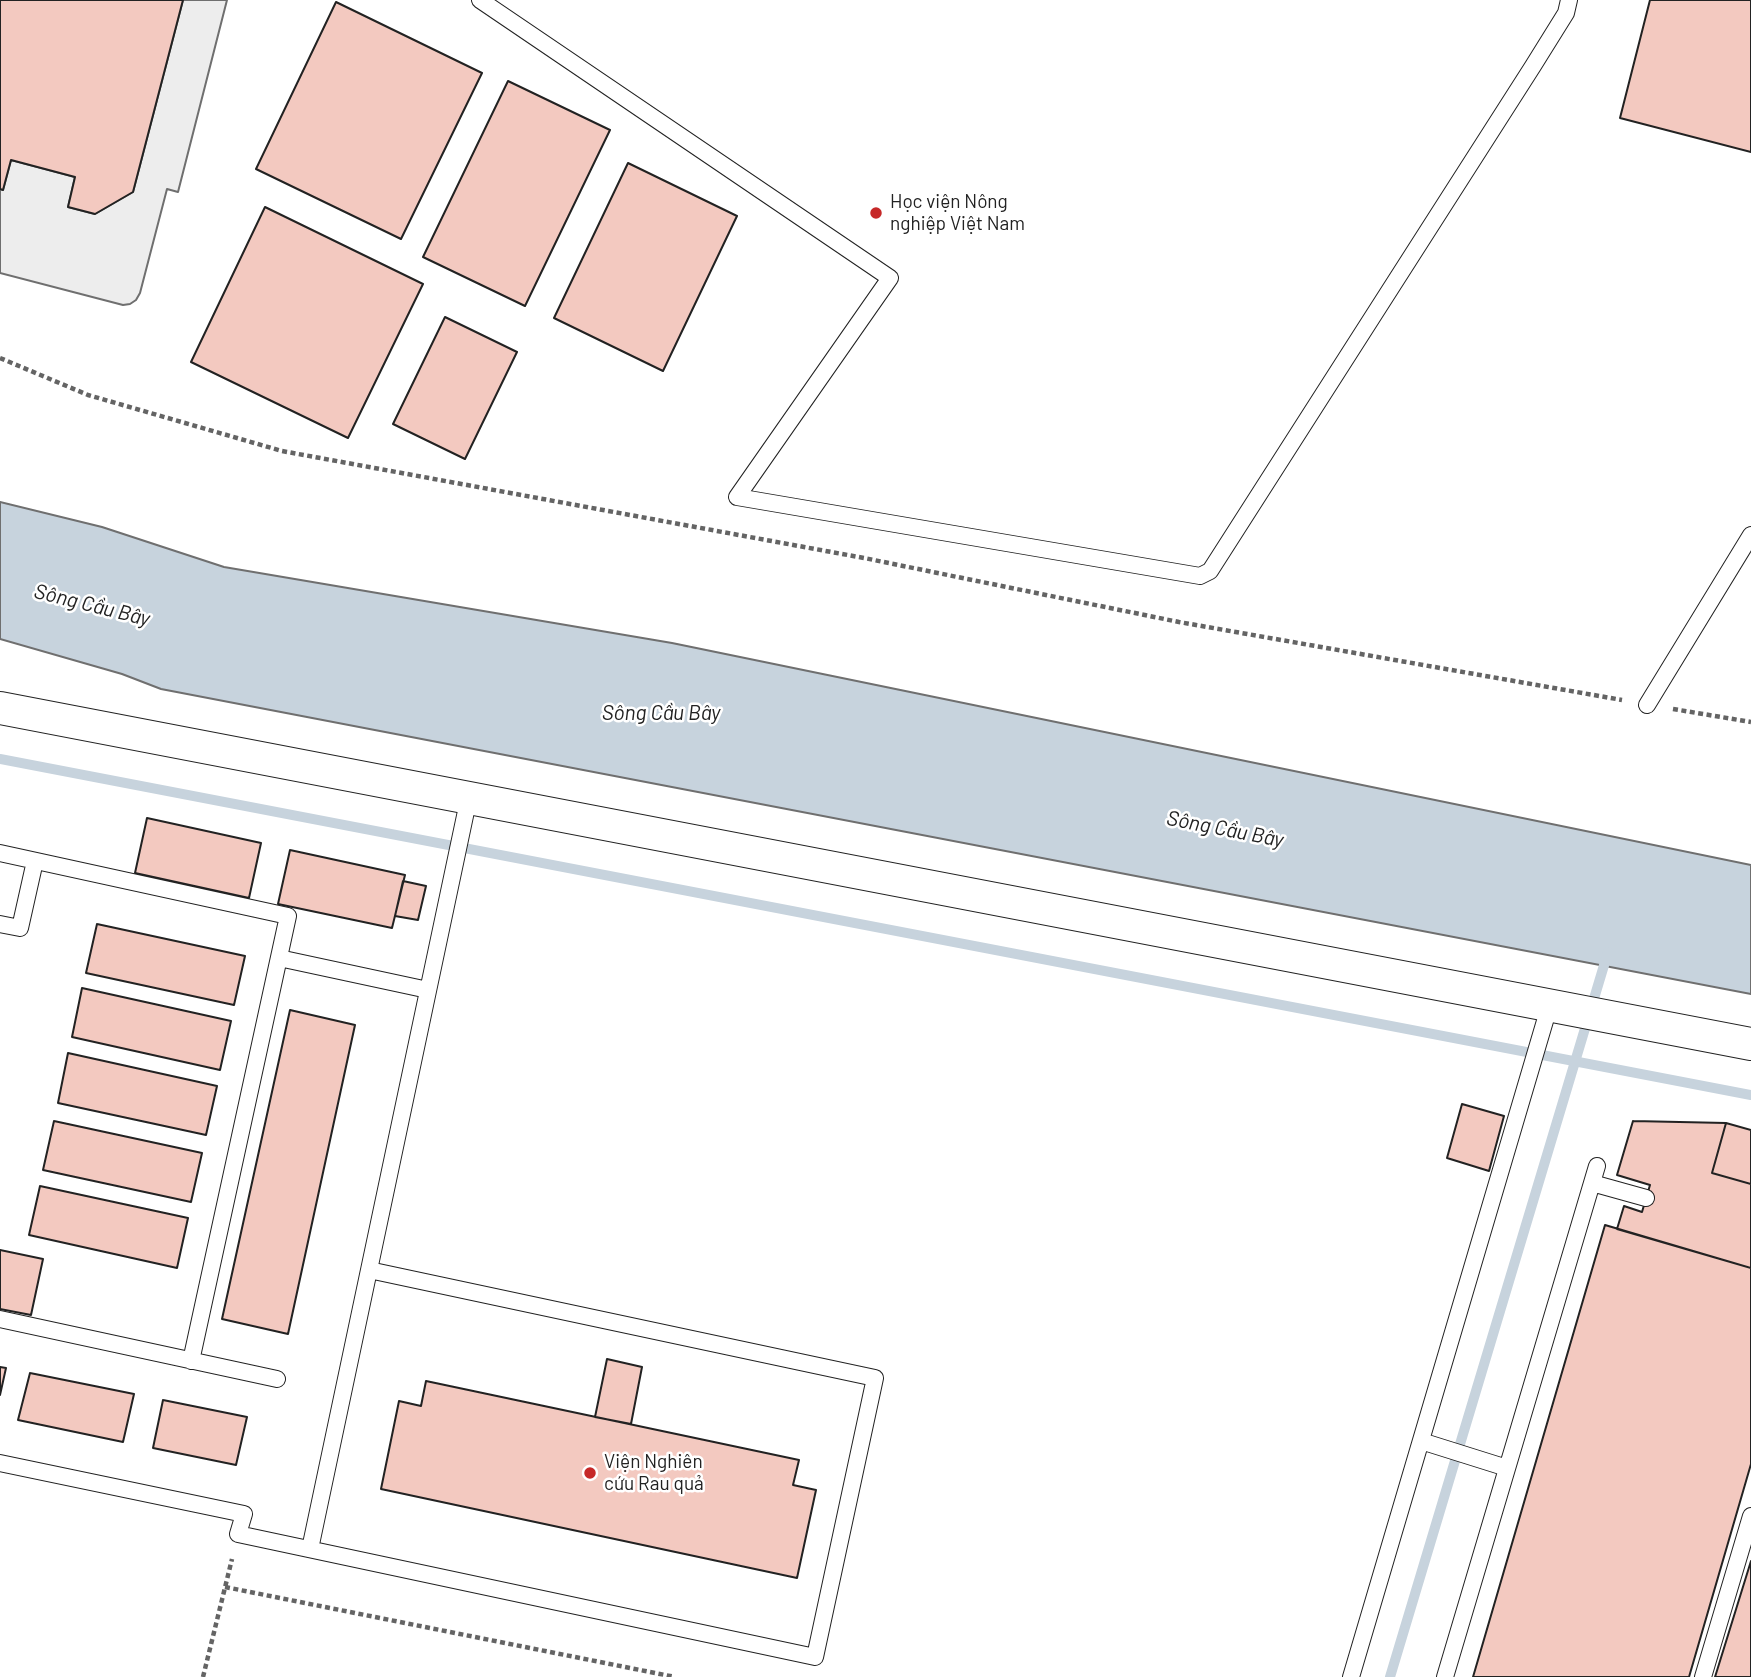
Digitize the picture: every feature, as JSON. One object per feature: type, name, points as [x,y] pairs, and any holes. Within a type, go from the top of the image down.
[{"type":"street","points":[[0,708],[467,807],[1548,1013],[1661,1026],[1751,1044]]},
{"type":"lane","points":[[480,0],[890,278],[737,497],[1200,576],[1210,571],[1539,56],[1566,13],[1569,0]]},
{"type":"lane","points":[[1647,705],[1751,536]]},
{"type":"lane","points":[[310,1549],[467,807]]},
{"type":"lane","points":[[0,853],[288,916],[191,1361]]},
{"type":"lane","points":[[0,924],[20,928],[35,860]]},
{"type":"lane","points":[[279,958],[428,990]]},
{"type":"lane","points":[[1351,1677],[1548,1013]]},
{"type":"lane","points":[[1445,1677],[1597,1166]]},
{"type":"lane","points":[[1592,1183],[1646,1198]]},
{"type":"lane","points":[[0,1463],[244,1514],[238,1534],[815,1657],[875,1378],[369,1270]]},
{"type":"lane","points":[[0,1319],[277,1379]]},
{"type":"lane","points":[[1421,1441],[1507,1468]]},
{"type":"lane","points":[[1703,1677],[1751,1516]]},
{"type":"path","points":[[0,358],[88,394],[282,451],[864,558],[1179,622],[1751,722]]},
{"type":"path","points":[[202,1677],[238,1534]]},
{"type":"path","points":[[225,1587],[675,1677]]},
{"type":"shaded area","points":[[183,0],[227,0],[178,192],[167,189],[136,300],[123,305],[0,273],[0,189],[3,190],[11,160],[75,177],[68,207],[95,214],[133,192]]},
{"type":"water","name":"Sông Cầu Bây","points":[[0,502],[102,527],[224,567],[672,643],[1751,865],[1751,994],[161,689],[122,674],[0,639]]},
{"type":"building","points":[[0,0],[183,0],[133,192],[95,214],[68,207],[75,177],[11,160],[3,190],[0,189]]},
{"type":"building","points":[[1650,0],[1751,0],[1751,152],[1620,118]]},
{"type":"building","points":[[336,2],[482,73],[401,239],[256,169]]},
{"type":"building","points":[[508,81],[610,130],[525,306],[423,257]]},
{"type":"building","points":[[628,163],[737,216],[663,371],[554,318]]},
{"type":"building","points":[[265,207],[423,284],[348,438],[191,362]]},
{"type":"building","points":[[445,317],[517,352],[465,459],[393,424]]},
{"type":"building","points":[[147,818],[261,843],[249,898],[135,873]]},
{"type":"building","points":[[290,850],[405,875],[392,928],[278,904]]},
{"type":"building","points":[[403,881],[426,886],[418,920],[395,916]]},
{"type":"building","points":[[97,924],[245,956],[234,1005],[86,973]]},
{"type":"building","points":[[82,988],[231,1021],[220,1070],[72,1037]]},
{"type":"building","points":[[290,1010],[355,1025],[288,1334],[222,1319]]},
{"type":"building","points":[[68,1053],[217,1086],[206,1135],[58,1103]]},
{"type":"building","points":[[1462,1104],[1504,1116],[1489,1171],[1447,1158]]},
{"type":"building","points":[[54,1121],[202,1153],[191,1202],[43,1170]]},
{"type":"building","points":[[1633,1121],[1726,1123],[1712,1173],[1751,1184],[1751,1268],[1617,1229],[1624,1206],[1642,1212],[1650,1185],[1617,1175]]},
{"type":"building","points":[[1726,1123],[1751,1130],[1751,1184],[1712,1173]]},
{"type":"building","points":[[40,1186],[188,1218],[177,1268],[29,1235]]},
{"type":"building","points":[[1605,1225],[1751,1268],[1751,1464],[1689,1677],[1473,1677]]},
{"type":"building","points":[[0,1250],[43,1259],[31,1315],[0,1309]]},
{"type":"building","points":[[607,1359],[642,1367],[631,1424],[595,1417]]},
{"type":"building","points":[[0,1367],[6,1368],[0,1395]]},
{"type":"building","points":[[30,1373],[134,1394],[123,1442],[18,1420]]},
{"type":"building","name":"Viện Nghiên cứu Rau quả","points":[[426,1381],[799,1460],[793,1485],[816,1490],[797,1578],[381,1489],[399,1401],[421,1406]]},
{"type":"building","points":[[163,1400],[247,1417],[236,1465],[153,1448]]},
{"type":"building","points":[[1751,1561],[1751,1677],[1715,1677]]},
{"type":"waterway","points":[[0,759],[1751,1095]]},
{"type":"waterway","points":[[1390,1677],[1608,952]]},
{"type":"place","name":"Học viện Nông nghiệp Việt Nam","points":[[876,213]]},
{"type":"place","name":"Viện Nghiên cứu Rau quả","points":[[590,1473]]}]
